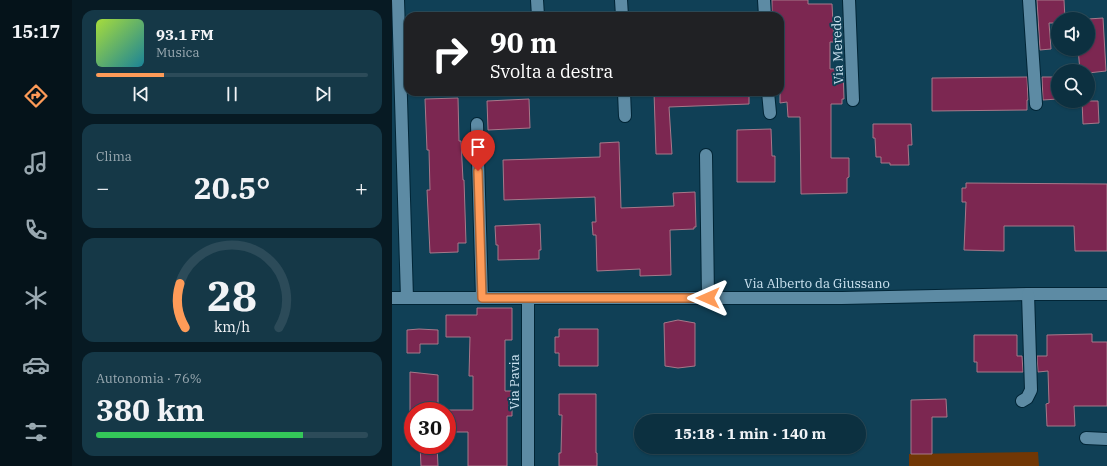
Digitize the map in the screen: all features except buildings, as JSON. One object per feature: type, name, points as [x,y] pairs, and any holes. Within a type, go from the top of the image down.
[{"type":"street","points":[[398,0],[407,298]]},
{"type":"street","points":[[537,0],[538,12]]},
{"type":"street","points":[[621,0],[622,12]]},
{"type":"street","points":[[764,0],[765,12]]},
{"type":"street","name":"Via Meredo","points":[[849,0],[853,100]]},
{"type":"street","points":[[1029,0],[1036,104]]},
{"type":"street","points":[[624,96],[625,116]]},
{"type":"street","points":[[768,96],[770,113]]},
{"type":"street","points":[[477,124],[482,298]]},
{"type":"street","points":[[706,155],[708,298]]},
{"type":"street","points":[[1022,401],[1027,398],[1031,390],[1028,294]]},
{"type":"street","name":"Via Alberto da Giussano","points":[[392,298],[842,298],[1107,294]]},
{"type":"street","name":"Via Pavia","points":[[528,298],[528,466]]},
{"type":"street","points":[[1086,438],[1107,438]]},
{"type":"shaded area","points":[[1038,452],[1039,466],[909,466],[909,454]]},
{"type":"route","points":[[478,171],[482,298],[708,298]]}]
